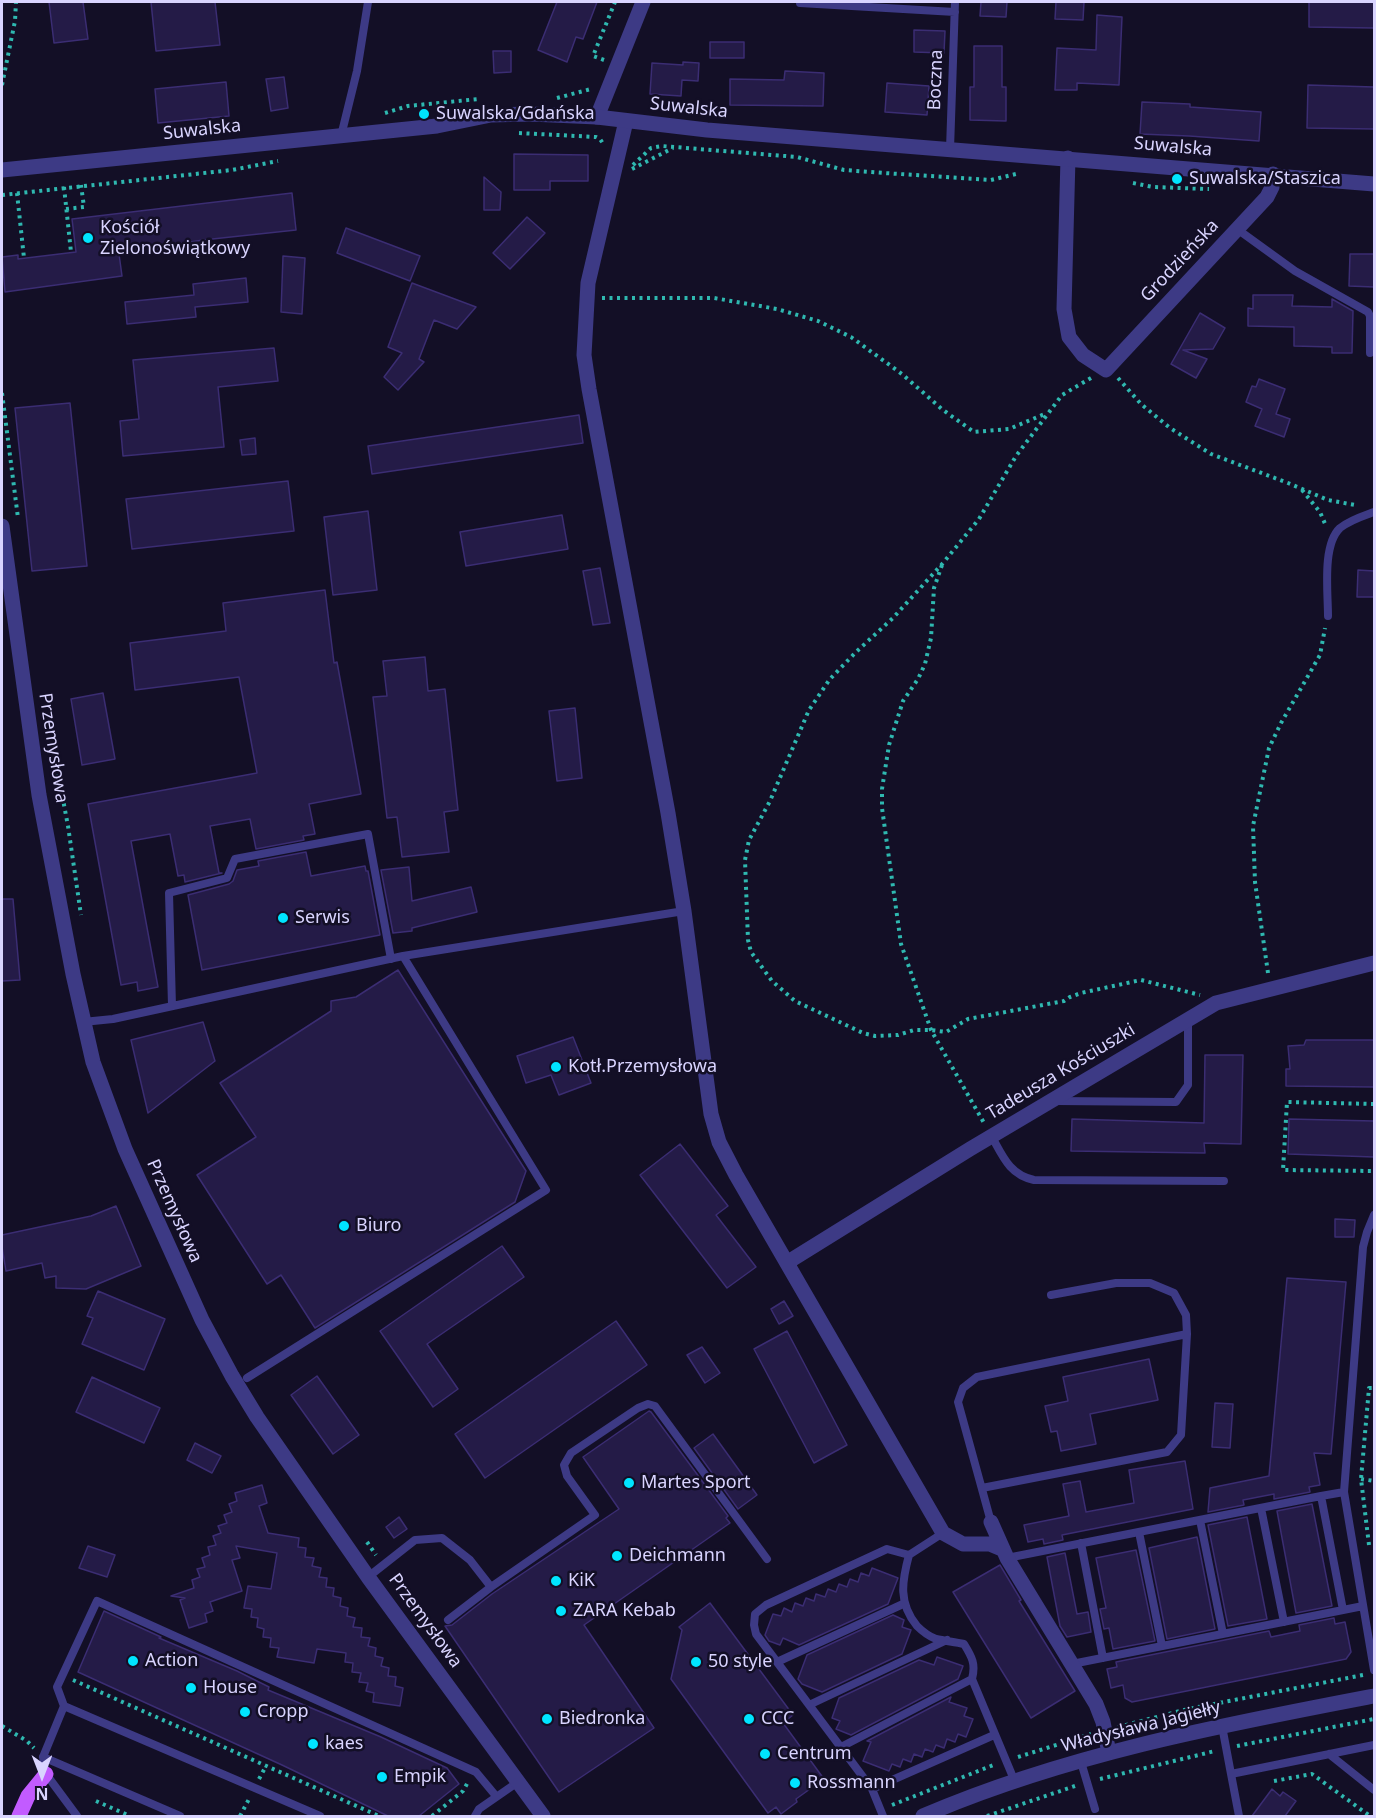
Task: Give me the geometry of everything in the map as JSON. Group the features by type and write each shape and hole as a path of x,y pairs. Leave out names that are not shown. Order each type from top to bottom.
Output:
{"main road":[{"path":"19,1816 28,1797 46,1774"}],"street":[{"path":"597,117 643,2"},
{"name":"Suwalska","path":"2,170 437,126 491,115 530,114 597,117 707,130 1273,174 1374,184"},
{"path":"626,121 588,283 584,355 661,772 684,911 711,1114 719,1142 736,1175 943,1533 963,1544 990,1544 1004,1554"},
{"path":"1068,158 1065,309 1069,337 1083,355 1106,370"},
{"name":"Grodzieńska","path":"1106,370 1267,197 1272,187 1273,174"},
{"name":"Przemysłowa","path":"2,526 39,795 83,1022 93,1062 125,1149 202,1320 257,1417 368,1576 543,1816"},
{"name":"Tadeusza Kościuszki","path":"788,1262 1216,1003 1374,963"},
{"path":"991,1522 1004,1554 1096,1704 1103,1722 1109,1754"},
{"name":"Władysława Jagiełły","path":"923,1816 1015,1782 1109,1754 1222,1726 1374,1696"}],"lane":[{"path":"341,136 357,71 368,2"},
{"name":"Boczna","path":"950,149 955,2"},
{"path":"800,3 955,12"},
{"path":"1237,229 1294,271 1368,312 1370,316 1370,353"},
{"path":"1328,616 1328,550 1339,530 1351,521 1374,512"},
{"path":"172,1006 169,893 227,878 235,859 368,834 391,959"},
{"path":"83,1022 172,1006 403,956 684,911"},
{"path":"247,1378 546,1190 403,956"},
{"path":"1052,1101 1176,1102 1188,1085 1188,1019"},
{"path":"992,1137 1007,1164 1024,1178 1035,1180 1224,1180"},
{"path":"1374,1215 1364,1247 1344,1492 1374,1670"},
{"path":"982,1488 1167,1452 1180,1435 1186,1315 1174,1293 1150,1283 1116,1283 1050,1295"},
{"path":"991,1522 958,1402 963,1388 978,1377 1186,1334"},
{"path":"448,1620 491,1587 595,1515 567,1476 564,1465 571,1453 638,1408 648,1404 655,1406 767,1559"},
{"path":"1004,1554 1082,1543 1344,1492"},
{"path":"1321,1496 1343,1610"},
{"path":"1261,1508 1284,1622"},
{"path":"1200,1520 1223,1634"},
{"path":"1139,1532 1162,1646"},
{"path":"943,1533 909,1555 903,1578 903,1604 910,1618 922,1632 936,1639 964,1644 973,1658 972,1679 1015,1782"},
{"path":"368,1576 415,1540 442,1538 470,1560 491,1587"},
{"path":"1082,1543 1103,1658"},
{"path":"883,1816 872,1789 756,1634 755,1614 766,1605 887,1549 909,1555"},
{"path":"77,1816 46,1774 43,1757 64,1706 57,1687 97,1600 476,1772 496,1797"},
{"path":"777,1662 903,1604"},
{"path":"1072,1664 1363,1606"},
{"path":"809,1705 948,1640"},
{"path":"841,1748 972,1679"},
{"path":"64,1706 320,1816"},
{"path":"1222,1726 1239,1816"},
{"path":"872,1789 994,1735"},
{"path":"1231,1774 1374,1745"},
{"path":"1329,1754 1374,1790"},
{"path":"43,1757 180,1816"},
{"path":"1081,1762 1095,1809"},
{"path":"475,1816 479,1809 518,1782"}],"path":[{"path":"2,84 15,21 16,2"},
{"path":"604,67 604,60 593,56 615,2"},
{"path":"514,133 597,137 605,148"},
{"path":"674,148 630,170 651,148 662,146 797,157 844,170 991,180 1022,172 1029,173"},
{"path":"2,185 2,195 232,170 283,160"},
{"path":"1124,181 1153,187 1212,189"},
{"path":"66,209 84,207 81,185"},
{"path":"64,187 70,224 71,252"},
{"path":"17,193 24,258"},
{"path":"587,298 714,298 777,309 818,321 851,337 902,374 943,410 974,432 1009,429 1048,413"},
{"path":"1202,995 1141,980 1070,997 1064,1001 968,1019 946,1032 914,1030 898,1035 875,1036 862,1033 795,1001 772,981 751,952 748,940 745,860 749,840 770,801 809,710 830,679 893,618 979,519 1016,456 1062,395 1106,370 1123,381 1141,404 1170,428 1212,454 1328,500 1363,507"},
{"path":"2,393 18,519"},
{"path":"1301,488 1320,512 1327,530 1328,550"},
{"path":"943,563 933,588 931,638 925,664 903,701 889,745 882,789 882,808 902,944 931,1030 992,1137"},
{"path":"1271,989 1255,882 1253,826 1269,748 1320,656 1328,616"},
{"path":"46,710 68,826 81,916"},
{"path":"1374,1104 1287,1102 1283,1170 1374,1171"},
{"path":"1370,1556 1361,1479 1369,1388 1374,1388"},
{"path":"1361,1479 1374,1481"},
{"path":"363,1537 383,1565"},
{"path":"63,1675 379,1816"},
{"path":"987,1816 1087,1783 1226,1748 1374,1719"},
{"path":"2,1726 27,1741 43,1757"},
{"path":"1274,1781 1312,1774 1370,1816"},
{"path":"96,1801 130,1816"}],"building":[{"path":"49,2 83,2 88,39 54,43"},
{"path":"151,2 215,2 220,45 156,51"},
{"path":"557,2 597,2 583,39 576,37 567,62 538,50"},
{"path":"981,2 1007,2 1006,17 980,16"},
{"path":"1056,2 1084,2 1083,20 1055,19"},
{"path":"1309,2 1374,2 1374,28 1309,27"},
{"path":"1097,15 1122,17 1119,85 1077,83 1077,90 1055,90 1057,48 1096,50"},
{"path":"914,30 945,31 944,53 914,52"},
{"path":"710,42 744,42 744,58 710,58"},
{"path":"974,46 1002,46 1002,87 1006,87 1006,121 970,120 970,87 974,87"},
{"path":"493,51 511,51 511,72 494,73"},
{"path":"683,62 699,63 698,81 682,80 681,96 650,94 652,63 683,65"},
{"path":"785,71 824,73 823,106 730,105 730,79 784,80"},
{"path":"284,77 288,108 271,111 266,79"},
{"path":"226,82 229,116 158,123 155,89"},
{"path":"887,83 929,86 927,115 885,112"},
{"path":"1308,85 1374,87 1374,129 1307,128"},
{"path":"1142,102 1190,104 1190,107 1261,112 1259,141 1140,134"},
{"path":"514,154 588,155 588,181 550,181 550,190 514,190"},
{"path":"484,177 501,192 500,210 484,210"},
{"path":"292,193 296,230 203,240 177,244 177,247 119,254 122,276 5,292 2,257 18,255 18,259 76,252 72,219"},
{"path":"527,217 545,233 510,269 493,253"},
{"path":"346,228 420,256 410,281 337,253"},
{"path":"1350,254 1374,254 1374,287 1349,286"},
{"path":"283,256 305,258 302,314 281,312"},
{"path":"246,278 248,302 195,307 196,317 127,324 125,302 194,295 193,284"},
{"path":"412,283 476,307 457,329 434,320 419,359 424,362 398,390 384,377 402,353 388,347"},
{"path":"1253,295 1293,295 1292,306 1332,307 1332,299 1353,311 1352,353 1332,353 1332,347 1294,346 1294,327 1248,326 1248,308 1253,309"},
{"path":"1200,313 1225,328 1213,349 1183,350 1207,359 1196,378 1171,364"},
{"path":"274,348 278,381 218,387 224,447 123,456 120,421 139,419 133,360"},
{"path":"1259,379 1285,389 1276,414 1290,419 1284,437 1255,426 1262,409 1246,402 1252,386 1256,387"},
{"path":"70,403 87,566 32,571 15,408"},
{"path":"579,415 583,443 372,474 368,446"},
{"path":"255,438 256,454 242,455 240,440"},
{"path":"288,481 294,531 132,549 126,499"},
{"path":"368,511 377,590 333,595 324,517"},
{"path":"562,515 568,549 466,566 460,532"},
{"path":"600,568 610,623 593,625 583,571"},
{"path":"1358,570 1374,571 1374,597 1357,597"},
{"path":"325,590 334,663 337,662 361,794 309,804 315,834 303,836 304,840 256,849 250,819 210,826 219,873 222,873 185,882 184,875 178,876 170,834 131,841 158,987 138,991 137,982 121,985 88,804 257,773 239,677 135,690 130,643 226,631 223,603"},
{"path":"425,657 428,691 445,689 458,810 444,812 449,852 402,857 397,817 387,818 373,697 387,696 383,661"},
{"path":"103,693 115,759 82,765 71,699"},
{"path":"575,708 582,778 557,781 549,711"},
{"name":"Serwis","path":"306,852 311,876 365,866 368,871 380,935 202,970 188,895 229,884 233,881 237,870 259,866 258,861"},
{"path":"409,867 412,901 471,887 477,912 412,928 412,931 393,933 381,870"},
{"path":"2,899 13,899 20,980 2,981"},
{"path":"398,970 526,1171 515,1202 315,1328 281,1275 267,1284 197,1175 256,1137 220,1083 331,1011 331,1001 356,997"},
{"path":"203,1022 215,1061 148,1113 131,1040"},
{"path":"573,1037 591,1083 559,1095 551,1075 526,1083 517,1056"},
{"path":"1306,1040 1374,1040 1374,1087 1286,1086 1286,1069 1290,1069 1288,1046 1304,1045"},
{"path":"1205,1055 1243,1055 1241,1144 1204,1143 1205,1153 1071,1151 1072,1119 1204,1123"},
{"path":"1289,1119 1374,1121 1374,1157 1288,1154"},
{"path":"680,1144 728,1206 716,1215 756,1267 727,1288 640,1175"},
{"path":"116,1206 141,1266 86,1289 56,1288 56,1276 45,1278 42,1263 6,1271 2,1235 91,1216"},
{"path":"1335,1219 1355,1220 1354,1237 1335,1237"},
{"path":"502,1246 524,1277 427,1344 458,1389 433,1407 380,1331"},
{"path":"1287,1278 1346,1282 1331,1454 1314,1453 1320,1485 1309,1487 1310,1492 1274,1499 1274,1494 1243,1500 1244,1505 1208,1512 1210,1488 1269,1476"},
{"path":"98,1291 165,1319 144,1370 82,1344 93,1318 87,1316"},
{"path":"784,1301 793,1316 779,1324 771,1309"},
{"path":"616,1321 647,1365 485,1478 455,1434"},
{"path":"787,1331 847,1445 814,1463 754,1349"},
{"path":"702,1347 720,1373 705,1383 687,1355"},
{"path":"1149,1359 1158,1400 1090,1414 1096,1444 1061,1451 1057,1431 1051,1432 1045,1406 1068,1401 1063,1377"},
{"path":"317,1376 359,1435 333,1454 291,1395"},
{"path":"92,1377 160,1408 144,1443 76,1412"},
{"path":"1215,1403 1233,1404 1230,1448 1212,1447"},
{"path":"649,1411 728,1516 726,1518 730,1523 584,1625 654,1728 559,1792 445,1626 452,1625 492,1594 619,1509 583,1457"},
{"path":"713,1434 757,1495 738,1509 694,1448"},
{"path":"195,1443 221,1456 212,1473 187,1460"},
{"path":"1185,1461 1193,1509 1062,1535 1063,1540 1044,1544 1043,1539 1028,1542 1024,1525 1069,1516 1063,1484 1080,1481 1086,1512 1134,1503 1129,1470"},
{"path":"262,1485 267,1503 259,1506 268,1533 299,1538 298,1547 306,1548 305,1557 314,1558 312,1566 321,1568 319,1577 327,1578 326,1587 334,1588 333,1596 341,1598 340,1606 348,1608 347,1616 355,1618 353,1627 362,1628 361,1637 370,1638 368,1646 376,1648 375,1656 383,1658 381,1666 389,1668 388,1676 396,1677 395,1686 403,1688 400,1706 373,1702 374,1693 366,1691 368,1683 359,1682 361,1673 352,1672 353,1663 345,1662 346,1653 317,1649 314,1663 277,1657 279,1648 270,1647 271,1638 263,1637 264,1629 257,1627 258,1618 251,1617 252,1609 244,1608 248,1586 271,1589 277,1553 236,1546 240,1558 232,1560 242,1591 210,1602 213,1611 205,1614 207,1622 189,1628 180,1600 185,1598 171,1596 194,1588 192,1580 200,1577 197,1569 205,1567 202,1558 210,1555 208,1547 216,1545 213,1536 221,1533 218,1526 227,1523 224,1515 232,1512 229,1504 237,1501 235,1493"},
{"path":"1312,1504 1332,1606 1296,1613 1277,1511"},
{"path":"399,1517 407,1529 394,1538 386,1527"},
{"path":"1247,1517 1267,1619 1228,1626 1208,1525"},
{"path":"1197,1537 1215,1629 1167,1639 1149,1548"},
{"path":"88,1546 115,1555 107,1577 79,1568"},
{"path":"1136,1550 1155,1641 1113,1649 1109,1628 1104,1629 1100,1609 1106,1608 1096,1558"},
{"path":"1065,1553 1077,1614 1088,1612 1091,1632 1067,1637 1060,1626 1047,1557"},
{"path":"1000,1565 1021,1600 1019,1601 1075,1691 1031,1718 953,1592"},
{"path":"872,1568 898,1578 888,1604 799,1645 783,1638 780,1645 769,1641 765,1635 773,1614 781,1616 784,1608 792,1612 795,1603 803,1606 806,1598 814,1601 816,1594 825,1597 828,1589 836,1592 839,1584 847,1587 850,1579 858,1582 861,1573 869,1576"},
{"path":"710,1603 793,1715 783,1723 824,1779 796,1799 797,1802 781,1814 776,1807 768,1813 671,1679 682,1630 679,1627"},
{"path":"104,1611 161,1637 159,1638 237,1671 269,1687 268,1690 381,1737 447,1768 459,1784 419,1816 388,1816 78,1672"},
{"path":"893,1615 904,1620 902,1627 911,1630 902,1654 822,1692 802,1684 798,1679 807,1655"},
{"path":"1334,1618 1335,1624 1345,1622 1351,1652 1346,1659 1132,1702 1125,1698 1123,1685 1111,1688 1107,1669 1117,1667 1116,1662 1269,1631 1271,1637 1300,1631 1299,1625"},
{"path":"937,1657 963,1666 958,1679 851,1735 836,1729 840,1721 832,1718 839,1698 919,1660 934,1665"},
{"path":"951,1697 949,1702 967,1708 964,1716 973,1719 966,1737 958,1734 955,1742 947,1739 944,1748 936,1745 933,1752 925,1749 922,1757 914,1754 911,1762 903,1759 900,1767 892,1764 889,1771 863,1761 871,1742 867,1741"},
{"path":"1272,1789 1280,1796 1283,1792 1296,1801 1285,1816 1252,1816"}],"place":[{"name":"Suwalska/Gdańska","path":"424,114"},
{"name":"Suwalska/Staszica","path":"1177,179"},
{"name":"Kościół Zielonoświątkowy","path":"88,238"},
{"name":"Serwis","path":"283,918"},
{"name":"Kotł.Przemysłowa","path":"556,1067"},
{"name":"Biuro","path":"344,1226"},
{"name":"Martes Sport","path":"629,1483"},
{"name":"Deichmann","path":"617,1556"},
{"name":"KiK","path":"556,1581"},
{"name":"ZARA Kebab","path":"561,1611"},
{"name":"Action","path":"133,1661"},
{"name":"50 style","path":"696,1662"},
{"name":"House","path":"191,1688"},
{"name":"Cropp","path":"245,1712"},
{"name":"Biedronka","path":"547,1719"},
{"name":"CCC","path":"749,1719"},
{"name":"kaes","path":"313,1744"},
{"name":"Centrum","path":"765,1754"},
{"name":"Empik","path":"382,1777"},
{"name":"Rossmann","path":"795,1783"}]}
